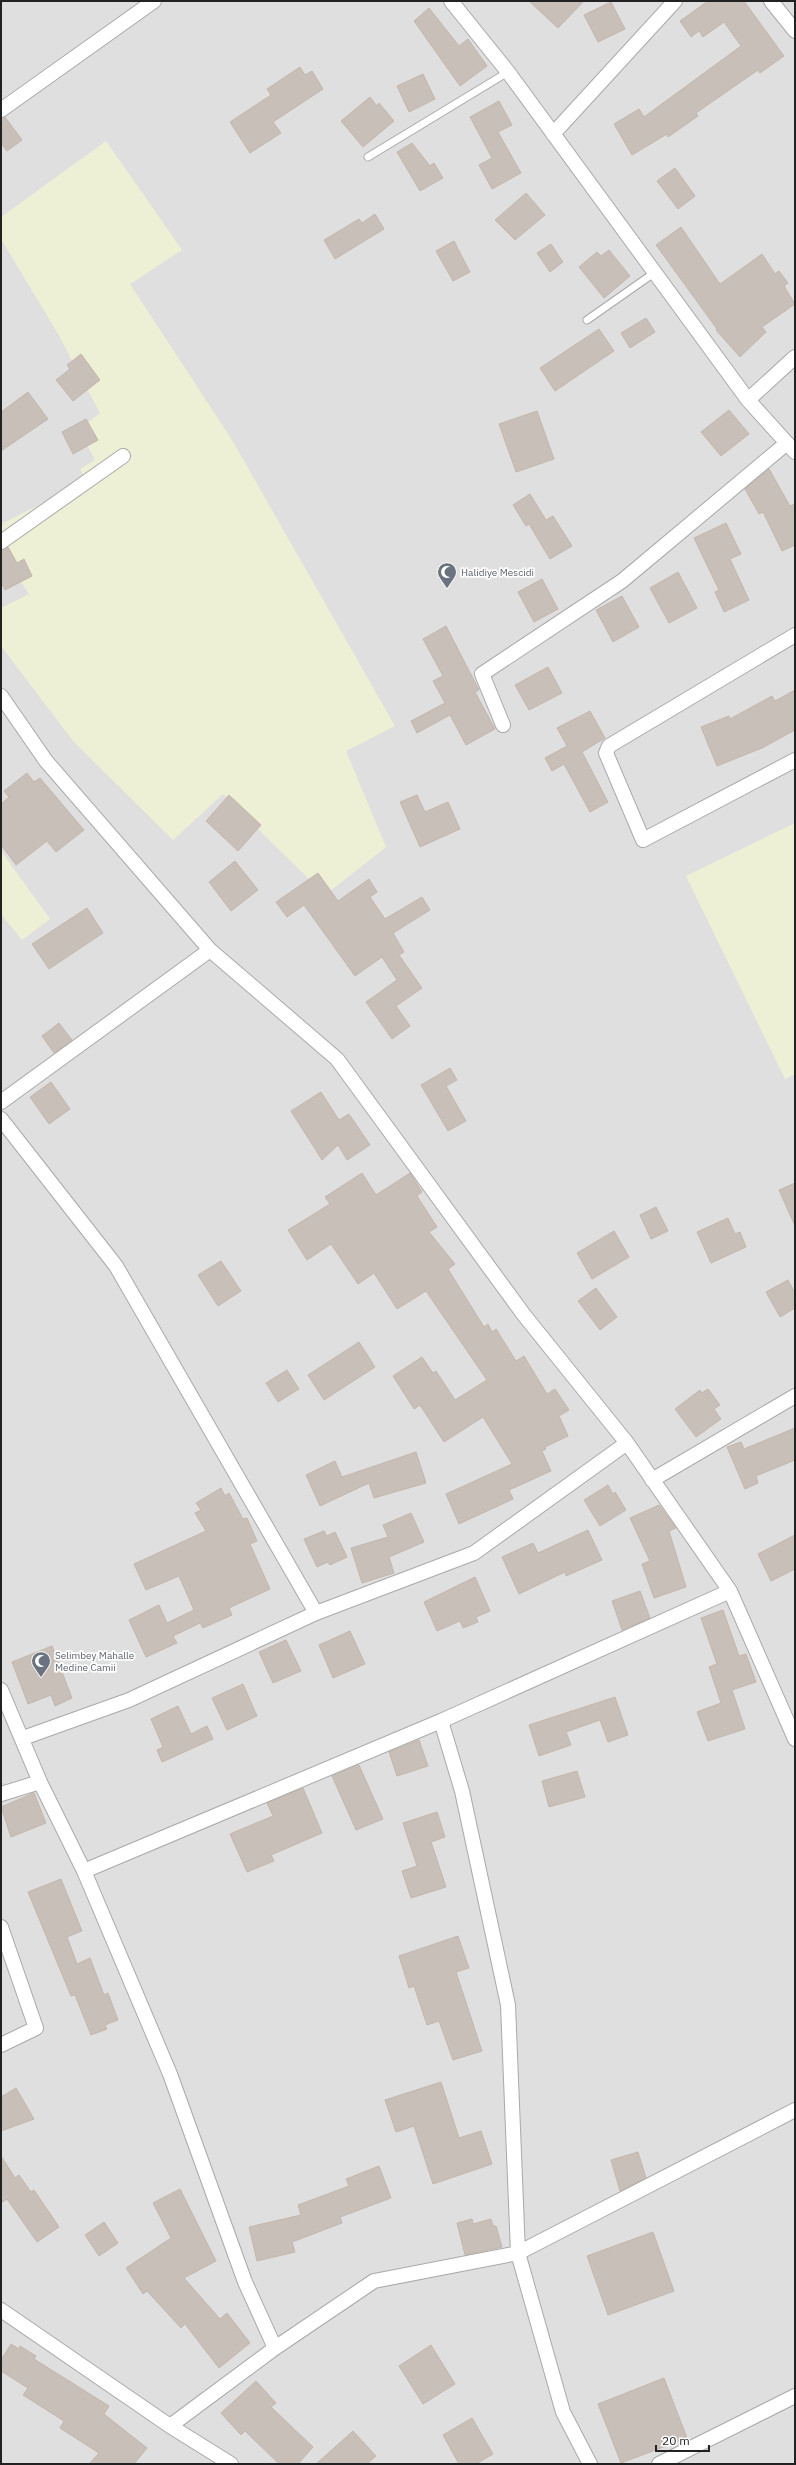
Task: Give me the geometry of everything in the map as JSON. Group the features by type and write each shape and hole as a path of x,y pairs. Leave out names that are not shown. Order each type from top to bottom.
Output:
{"street":[{"path":"1,110 154,1"},
{"path":"451,1 508,72 748,400 791,448 622,582 482,674 504,725"},
{"path":"553,134 676,1"},
{"path":"771,1 795,30"},
{"path":"748,400 795,357"},
{"path":"1,542 123,456"},
{"path":"795,635 609,746 606,753 643,840 795,760"},
{"path":"1,696 46,761 210,950 337,1059 524,1316 627,1443 730,1591 795,1739"},
{"path":"1,1102 210,950"},
{"path":"1,1119 116,1266 316,1613"},
{"path":"652,1480 795,1396"},
{"path":"23,1738 129,1700 316,1613 474,1553 627,1443"},
{"path":"84,1871 441,1721 730,1591"},
{"path":"1,1690 23,1738 40,1782 84,1871 170,2074 245,2282 276,2348"},
{"path":"441,1721 462,1791 508,2005 518,2253 564,2412 590,2464"},
{"path":"1,1794 40,1782"},
{"path":"1,1927 36,2028 1,2045"},
{"path":"170,2426 276,2348 374,2281 518,2253 795,2110"},
{"path":"1,2310 170,2426 231,2464"},
{"path":"659,2464 795,2396"}],"lane":[{"path":"368,158 508,72"},
{"path":"587,320 654,273"}],"shaded area":[{"path":"1,1 795,1 795,2464 1,2464"}],"green space":[{"path":"106,141 182,250 130,284 232,440 395,726 346,751 386,847 325,895 223,794 173,840 74,742 1,646 1,608 29,594 1,551 1,524 87,481 80,469 95,460 79,430 100,413 57,332 1,239 1,217"},
{"path":"795,823 795,1074 785,1079 686,876"},
{"path":"1,851 50,919 22,940 1,914"}],"building":[{"path":"529,1 584,1 558,28"},
{"path":"708,1 744,1 784,56 760,73 758,70 696,113 698,116 668,137 667,134 632,155 614,124 639,109 644,117 741,46 724,22 703,37 699,31 691,37 680,21"},
{"path":"611,2 625,29 598,42 584,15"},
{"path":"429,8 459,46 468,39 487,66 460,86 414,21"},
{"path":"300,67 305,75 312,71 323,89 273,122 281,133 250,153 230,122 271,95 267,89"},
{"path":"423,74 435,99 409,112 397,86"},
{"path":"370,97 377,106 379,103 394,121 363,147 341,121"},
{"path":"499,101 512,125 498,132 521,173 492,189 479,165 492,158 470,117"},
{"path":"5,117 22,140 7,151 1,143 1,118"},
{"path":"412,143 430,166 434,163 443,178 420,191 397,152"},
{"path":"675,168 695,196 678,209 657,181"},
{"path":"526,193 545,215 515,240 495,220"},
{"path":"375,214 384,229 335,259 324,240 359,219 362,223"},
{"path":"681,227 720,284 762,254 775,274 779,271 788,283 784,286 795,304 762,327 766,332 740,357 716,330 717,329 656,245"},
{"path":"454,241 470,272 453,281 436,251"},
{"path":"551,244 563,262 550,272 537,253"},
{"path":"609,250 630,276 604,298 579,267 597,252 601,256"},
{"path":"646,318 655,332 630,348 621,333"},
{"path":"599,329 614,351 555,391 540,368"},
{"path":"81,354 100,380 73,401 56,380 70,369 67,365"},
{"path":"28,392 48,419 1,451 1,412"},
{"path":"729,410 749,434 721,456 701,432"},
{"path":"537,411 554,459 516,472 499,424"},
{"path":"86,419 98,440 73,454 62,432"},
{"path":"769,469 790,506 795,504 795,545 782,551 763,512 759,514 745,489"},
{"path":"530,494 546,520 553,516 572,546 550,559 529,524 526,526 513,505"},
{"path":"726,523 741,554 730,559 749,600 724,612 715,592 719,590 694,538"},
{"path":"8,547 17,563 24,559 32,576 5,590 1,582 1,550"},
{"path":"678,572 697,608 669,623 650,588"},
{"path":"542,579 558,609 534,622 518,592"},
{"path":"622,596 639,627 613,642 596,610"},
{"path":"446,626 479,690 475,692 495,729 466,745 450,715 417,733 411,721 445,703 433,681 443,676 423,639"},
{"path":"548,667 562,693 529,710 515,685"},
{"path":"795,690 795,730 762,748 717,766 701,727 729,716 730,719 772,696 775,701"},
{"path":"590,711 605,738 582,752 608,802 590,812 564,764 552,771 545,758 567,746 557,728"},
{"path":"27,773 34,782 40,778 84,830 56,852 47,841 16,865 1,845 1,804 9,797 4,791"},
{"path":"229,795 261,825 238,851 206,821"},
{"path":"417,795 425,812 448,802 460,829 420,847 400,802"},
{"path":"235,861 258,890 231,911 209,882"},
{"path":"318,873 338,901 369,879 377,892 370,897 385,919 422,897 430,910 393,933 404,952 399,955 422,988 396,1006 410,1026 392,1039 366,1002 397,980 382,957 355,976 304,905 287,917 276,902"},
{"path":"87,908 103,933 49,969 32,944"},
{"path":"59,1023 72,1040 54,1053 42,1036"},
{"path":"450,1068 457,1080 446,1086 466,1121 448,1131 421,1085"},
{"path":"51,1082 70,1109 49,1124 30,1097"},
{"path":"321,1092 339,1120 349,1114 370,1145 347,1160 338,1145 322,1160 291,1111"},
{"path":"362,1173 376,1195 410,1173 422,1192 417,1196 437,1227 429,1232 455,1264 448,1269 484,1327 488,1324 492,1332 496,1329 516,1361 524,1356 547,1394 555,1389 569,1410 559,1416 568,1436 545,1447 546,1449 542,1451 551,1471 509,1490 513,1499 459,1524 446,1494 512,1464 483,1417 444,1442 420,1405 414,1409 393,1376 422,1357 433,1373 436,1371 455,1400 487,1380 426,1291 397,1309 374,1273 358,1284 331,1244 307,1260 288,1230 330,1204 325,1197"},
{"path":"795,1183 795,1226 779,1190"},
{"path":"656,1207 668,1231 651,1239 640,1215"},
{"path":"728,1218 735,1234 740,1232 746,1247 711,1263 697,1232"},
{"path":"614,1231 629,1257 592,1279 577,1253"},
{"path":"221,1261 241,1291 218,1306 198,1275"},
{"path":"788,1280 795,1293 795,1308 780,1317 766,1292"},
{"path":"596,1288 617,1317 600,1330 578,1301"},
{"path":"359,1342 375,1367 324,1400 308,1375"},
{"path":"287,1370 299,1389 278,1402 266,1383"},
{"path":"708,1389 720,1405 714,1409 721,1419 696,1437 675,1409 700,1390 702,1393"},
{"path":"795,1428 795,1460 756,1476 758,1483 745,1489 727,1447 741,1442 744,1449"},
{"path":"416,1452 426,1483 374,1498 369,1483 320,1506 306,1475 335,1461 342,1477"},
{"path":"608,1485 613,1494 615,1492 626,1510 600,1526 584,1500"},
{"path":"221,1488 225,1496 229,1493 243,1519 247,1518 257,1541 250,1544 270,1589 229,1608 232,1615 203,1628 200,1623 173,1636 177,1643 146,1657 129,1620 159,1605 167,1623 194,1610 179,1576 146,1590 134,1564 206,1531 195,1513 201,1510 196,1503"},
{"path":"659,1505 676,1528 669,1531 686,1587 654,1598 642,1564 650,1561 630,1518"},
{"path":"411,1513 424,1542 389,1557 394,1573 362,1583 351,1548 388,1537 383,1525"},
{"path":"588,1530 602,1560 566,1576 565,1572 519,1594 502,1557 533,1543 538,1553"},
{"path":"324,1531 327,1536 335,1532 347,1557 330,1565 328,1562 317,1567 304,1539"},
{"path":"795,1535 795,1569 771,1581 758,1554"},
{"path":"475,1577 490,1611 476,1617 478,1622 463,1628 460,1621 437,1631 424,1602"},
{"path":"640,1591 650,1618 622,1630 612,1601"},
{"path":"723,1610 739,1656 746,1654 756,1682 732,1690 745,1729 708,1741 697,1712 721,1703 709,1667 717,1664 701,1618"},
{"path":"350,1631 365,1664 333,1678 319,1645"},
{"path":"286,1640 301,1671 273,1683 259,1652"},
{"name":"Selimbey Mahalle Medine Camii","path":"52,1646 72,1698 55,1706 51,1695 28,1704 12,1662"},
{"path":"243,1684 257,1716 227,1730 212,1698"},
{"path":"615,1697 628,1735 608,1742 600,1720 566,1732 571,1745 539,1756 529,1725"},
{"path":"178,1706 191,1734 207,1726 213,1739 162,1762 157,1750 163,1747 151,1719"},
{"path":"419,1740 428,1766 397,1776 389,1752"},
{"path":"359,1765 383,1819 356,1830 332,1776"},
{"path":"577,1771 585,1797 549,1807 542,1781"},
{"path":"303,1788 322,1833 271,1855 274,1861 247,1872 230,1834 273,1816 267,1803"},
{"path":"34,1793 46,1823 11,1837 1,1807"},
{"path":"437,1812 445,1837 431,1842 446,1887 411,1898 402,1871 417,1866 403,1823"},
{"path":"61,1879 82,1931 67,1937 77,1964 90,1958 104,1995 108,1993 118,2020 105,2025 107,2029 91,2035 75,1995 71,1996 28,1892"},
{"path":"458,1936 469,1968 456,1972 482,2051 453,2060 439,2021 427,2025 414,1986 409,1988 399,1956"},
{"path":"441,2082 459,2138 481,2131 492,2164 433,2184 414,2126 396,2132 385,2100"},
{"path":"16,2088 34,2119 1,2131 1,2097"},
{"path":"638,2152 646,2178 620,2191 611,2160"},
{"path":"1,2156 15,2178 19,2175 31,2192 34,2190 59,2227 37,2242 7,2199 1,2203"},
{"path":"379,2166 391,2198 340,2217 342,2223 292,2242 295,2252 257,2261 249,2227 301,2215 298,2205 349,2186 346,2179"},
{"path":"180,2189 216,2261 184,2278 220,2319 227,2313 250,2343 219,2368 185,2324 181,2328 147,2291 143,2294 126,2268 171,2238 153,2203"},
{"path":"472,2219 473,2224 491,2219 493,2226 496,2226 502,2247 465,2255 457,2223"},
{"path":"104,2222 118,2243 99,2256 85,2235"},
{"path":"653,2232 674,2291 608,2315 587,2256"},
{"path":"11,2344 19,2349 20,2346 36,2356 34,2359 109,2406 104,2414 147,2448 134,2464 89,2464 99,2453 60,2428 64,2421 23,2395 28,2388 1,2371 1,2360"},
{"path":"431,2345 455,2384 423,2404 399,2366"},
{"path":"664,2378 687,2438 621,2463 598,2404"},
{"path":"256,2381 276,2403 271,2407 313,2447 298,2464 279,2464 245,2431 241,2435 221,2413"},
{"path":"472,2418 493,2454 476,2464 459,2464 443,2435"},
{"path":"353,2431 376,2456 367,2464 316,2464"}],"place":[{"name":"Halidiye Mescidi","path":"447,589"},
{"name":"Selimbey Mahalle Medine Camii","path":"41,1678"}]}
